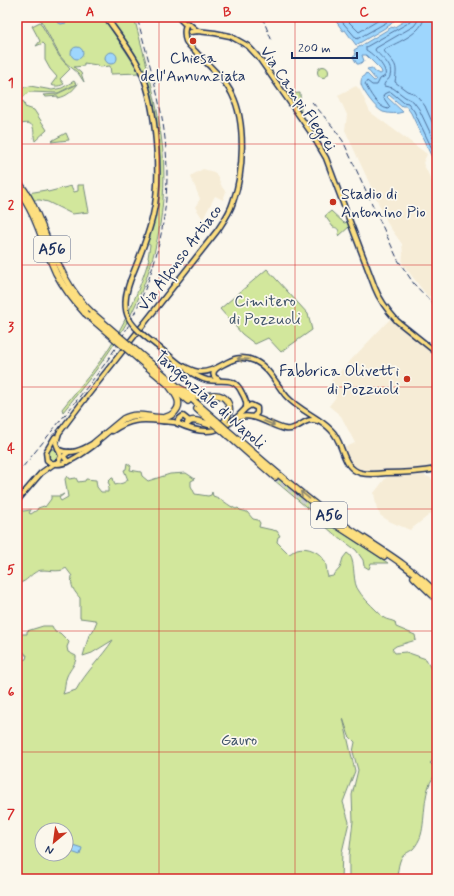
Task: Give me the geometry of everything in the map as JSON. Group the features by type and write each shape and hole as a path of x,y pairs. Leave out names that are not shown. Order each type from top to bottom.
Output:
{"highway":[{"name":"Tangenziale di Napoli","path":"17,181 29,197 69,287 92,313 168,384 330,515 400,562 426,582 437,594"},
{"name":"Tangenziale di Napoli","path":"17,189 31,211 62,284 77,304 85,313 179,388 215,422"},
{"path":"94,443 124,419 129,417 141,415 163,418 174,414 178,407 178,400 168,384"},
{"path":"179,388 195,396 220,396 226,401 230,411 227,418 220,424 211,425 190,420 186,424"},
{"name":"Tangenziale di Napoli","path":"225,430 275,477"},
{"name":"A56","path":"327,519 398,565 421,583 437,599"}],"main road":[{"path":"106,17 142,71 148,88 156,142 157,171 155,204 149,228 125,297 125,307 128,317 136,329 188,371 201,378 236,383 246,402 246,415 286,430 292,429 308,420 314,419 321,422"},
{"path":"179,18 197,31"},
{"path":"179,18 185,29 186,40"},
{"path":"185,29 187,23"},
{"path":"186,40 192,30 192,26"},
{"path":"185,29 190,32"},
{"name":"Via Campi Flegrei","path":"190,32 197,31 219,33 234,38 248,46 259,58 310,131 326,158 375,288 381,300 401,324 437,353"},
{"name":"Via Alfonso Artiaco","path":"46,449 224,222 233,202 240,170 241,147 240,120 237,108 228,88 186,40"},
{"path":"181,365 201,372 208,371 229,360 237,358 255,361 265,369 282,392 294,404 321,422 335,434 349,465 355,470 360,472 404,473 437,469"},
{"path":"218,366 213,375 222,380"},
{"path":"234,420 244,405 244,396"},
{"path":"47,460 52,463 56,463 68,462 77,458 121,425 133,420 144,419 186,424 193,430 206,431 225,427 241,416 251,417 257,413 257,408 251,405 237,416"},
{"path":"308,420 309,414"},
{"path":"170,422 184,417 188,420 186,424"},
{"path":"178,424 179,418"},
{"path":"45,470 56,463 61,457 56,441 61,431"},
{"path":"17,501 48,465 46,449 53,448 74,452 84,449 103,438"},
{"path":"68,462 64,459 64,456 69,452"},
{"path":"74,452 77,454 77,458"}],"shaded area":[{"path":"356,86 360,90 370,112 427,154 423,163 437,192 437,293 428,297 402,263 402,244 389,226 345,130 347,115 338,95"},
{"path":"203,169 214,172 219,178 222,187 226,192 223,200 215,196 203,219 195,207 200,199 191,177"},
{"path":"391,318 437,356 437,467 403,471 369,472 359,470 349,461 344,448 355,443 341,416 329,406 336,397 326,390 332,380"},
{"path":"421,474 431,478 437,483 437,509 410,530 381,516 377,510 374,493 388,475"}],"green space":[{"path":"39,17 103,17 140,73 111,74 110,66 100,67 97,65 84,63 84,66 74,67 81,73 84,82 78,73 60,56"},
{"path":"109,17 134,17 153,90 159,120 164,161 162,213 151,265 132,313 106,356 63,412 62,409 107,352 133,302 149,259 150,245 146,243 153,224 157,198 157,140 152,96 142,66"},
{"path":"40,22 59,56 70,69 60,79 64,84 56,86 51,85 57,77 45,60 45,45 43,43 36,46 40,41 32,26"},
{"path":"323,66 327,68 329,72 327,76 323,78 319,76 317,72 319,68"},
{"path":"74,81 76,84 58,93 29,92 17,103 17,88 30,86 52,90 62,88"},
{"path":"78,84 70,93 58,98 58,96 46,97 43,95 57,94"},
{"path":"300,93 301,112 288,94"},
{"path":"22,101 24,102 25,107 34,110 47,130 35,141 33,128 30,124 21,124 20,121 17,125 17,106"},
{"path":"66,133 69,140 51,142 53,140"},
{"path":"78,185 84,185 89,212 72,214 48,202 33,200 28,193 46,190 48,192 71,186 74,192 78,191"},
{"path":"331,211 344,223 348,222 350,226 339,236 338,229 333,227 325,216"},
{"name":"Cimitero di Pozzuoli","path":"267,269 308,314 312,330 281,352 268,338 255,344 242,334 220,309"},
{"path":"51,449 55,449 59,455 55,461 51,461 47,457 47,453"},
{"name":"Gauro","path":"127,463 131,466 130,470 141,472 142,476 148,481 170,474 186,473 195,479 191,481 191,486 195,494 208,496 211,495 212,492 213,496 236,509 238,508 247,512 253,519 258,520 260,523 259,527 277,531 280,536 278,537 277,542 289,554 296,549 305,548 320,555 325,562 328,577 333,576 340,568 343,558 347,553 352,559 357,588 364,597 383,617 395,622 396,627 415,635 416,640 396,646 392,649 395,653 406,652 426,659 431,669 437,670 437,757 430,763 432,765 437,764 437,774 432,779 429,786 425,803 423,828 420,837 414,848 401,859 396,879 349,879 349,856 353,821 352,795 358,770 353,752 355,742 349,736 343,718 355,771 343,802 349,822 342,852 341,879 17,879 17,696 22,693 22,685 17,683 17,664 18,661 26,659 27,655 25,655 23,651 20,652 21,654 17,653 17,648 21,646 21,634 27,634 27,631 43,626 52,626 55,632 60,633 69,642 67,647 68,652 76,656 76,659 66,678 63,694 76,690 84,677 113,640 92,653 83,656 89,635 92,633 97,621 80,618 80,598 73,588 72,576 66,568 60,571 41,570 19,583 17,577 17,508 23,511 31,510 29,513 31,514 38,508 45,507 51,499 51,496 60,496 64,494 59,498 61,501 68,497 65,479 67,476 69,479 76,478 78,482 85,481 86,479 96,480 97,487 101,492 108,492 108,487 110,486 108,482 112,478 115,485 128,480 124,470 126,469"},
{"path":"277,476 327,517 325,521 388,563 371,563 369,569 364,566 363,560 356,550 334,534 318,517 274,480"}],"water":[{"path":"56,17 68,17 66,23 61,24 57,22"},
{"path":"333,17 397,17 390,25 356,45"},
{"path":"411,17 437,17 437,168 411,113 406,106 402,106 389,95 387,97 403,112 393,114 383,112 373,104 364,91 361,82 366,73 374,81 376,80 367,69 372,68 375,72 380,74 382,73 381,70 366,55 362,55 364,61 359,64 357,64 353,57 356,55 354,50"},
{"path":"75,47 79,47 83,53 79,59 75,59 71,55 71,51"},
{"path":"111,52 115,54 117,58 115,62 111,64 107,62 105,58 107,54"},
{"path":"74,845 82,848 80,855 74,853"}],"tunnel":[{"path":"275,477 327,519"}],"railway":[{"path":"17,474 109,358 136,310 147,285 155,259 165,205 167,178 166,150 162,116 137,17"},
{"path":"262,17 272,41"},
{"path":"312,102 343,141 398,260 414,284 437,308"}],"place":[{"name":"Chiesa dell'Annunziata","path":"193,41"},
{"name":"Stadio di Antonino Pio","path":"333,202"},
{"name":"Fabbrica Olivetti di Pozzuoli","path":"407,379"}]}
